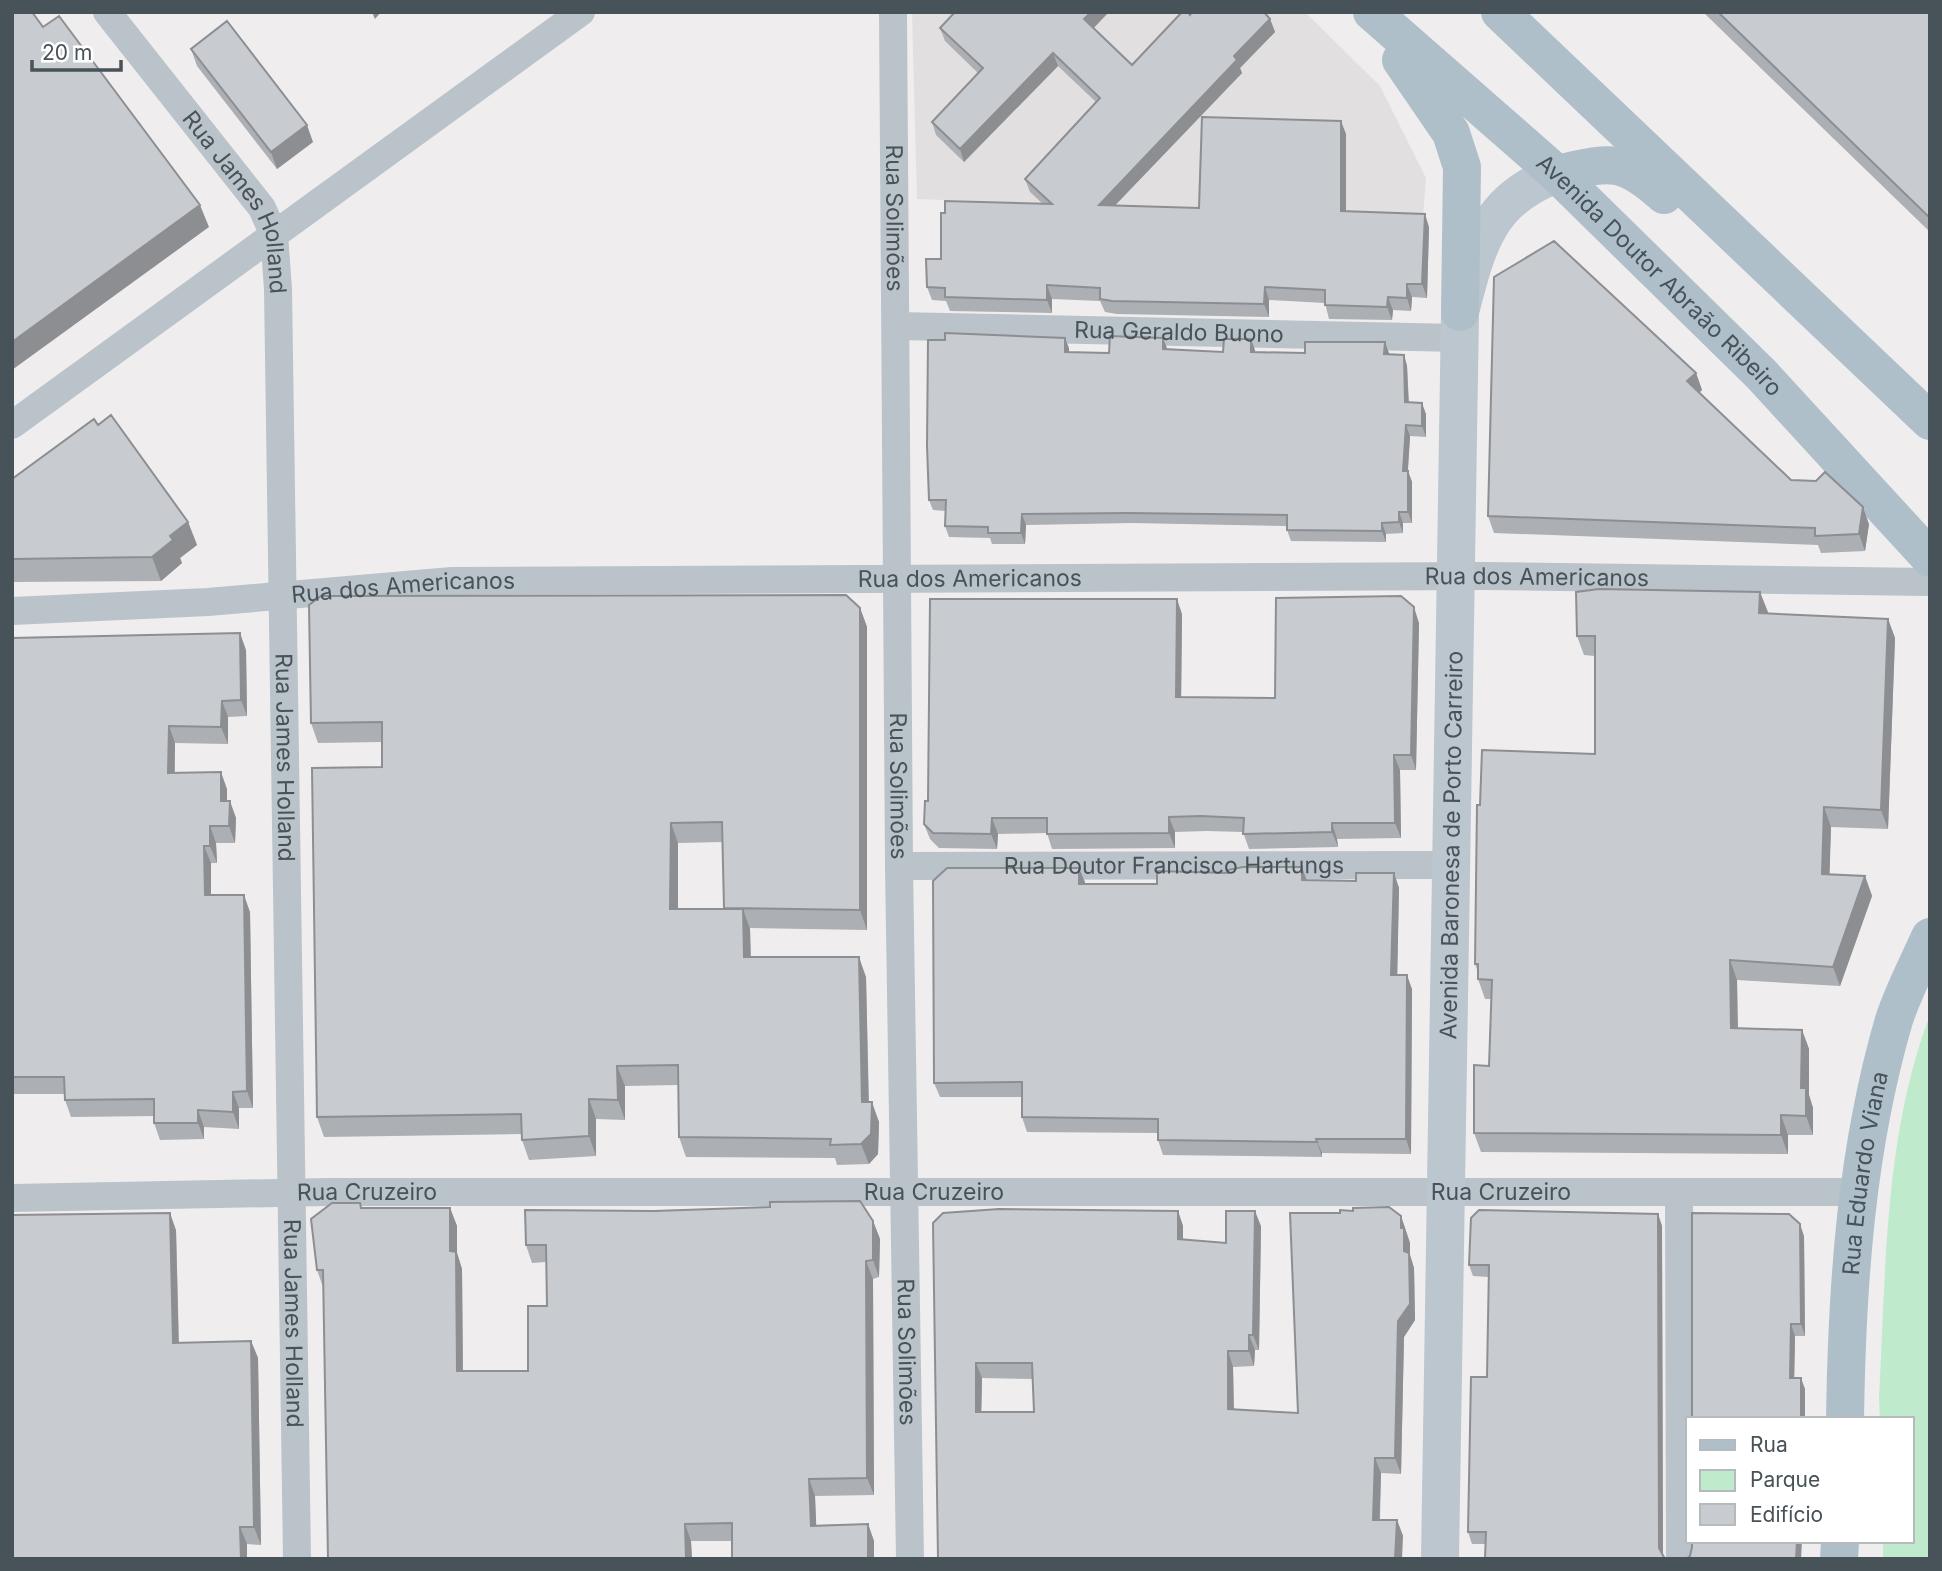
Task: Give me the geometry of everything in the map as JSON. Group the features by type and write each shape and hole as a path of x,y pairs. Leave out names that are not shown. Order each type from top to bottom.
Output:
{"main road":[{"name":"Avenida Doutor Abraão Ribeiro","path":"1369,12 1557,174 1761,374 1930,558"},
{"path":"1369,12 1430,97 1455,144 1462,167 1460,325"},
{"path":"1500,12 1930,421"},
{"path":"1557,174 1612,164 1626,166 1647,180 1704,232 1744,244"},
{"name":"Avenida Baronesa de Porto Carreiro","path":"1440,1559 1460,325 1478,246 1490,224 1523,190 1557,174"},
{"name":"Rua Eduardo Viana","path":"1844,1417 1858,1192 1868,1124 1895,1017 1929,941"}],"street":[{"name":"Rua James Holland","path":"107,12 251,193 274,235 278,289 297,1559"},
{"path":"12,425 581,12"},
{"name":"Rua Solimões","path":"893,12 899,866 910,1559"},
{"name":"Rua Geraldo Buono","path":"897,326 1460,325"},
{"name":"Rua dos Americanos","path":"12,611 282,596 452,581 1455,576 1930,582"},
{"name":"Rua Doutor Francisco Hartungs","path":"899,866 1450,865"},
{"name":"Rua Cruzeiro","path":"12,1198 291,1193 904,1191 1447,1194 1858,1192"},
{"path":"1679,1193 1680,1559"}],"shaded area":[{"path":"912,12 1305,12 1380,86 1426,178 1423,217 917,199"}],"green space":[{"path":"1930,1015 1930,1559 1883,1559 1883,1543 1914,1543 1914,1417 1880,1417 1879,1398 1886,1252 1895,1156 1915,1061"}],"building":[{"path":"12,12 32,12 43,27 59,16 200,205 12,342"},
{"path":"955,12 1091,12 1084,19 1132,65 1182,12 1188,12 1190,15 1192,12 1264,12 1270,19 1234,56 1237,60 1099,205 1199,208 1202,117 1341,121 1341,211 1425,214 1422,284 1407,284 1407,298 1388,297 1387,307 1325,305 1325,290 1265,287 1264,304 1112,301 1100,299 1100,288 1047,285 1047,300 945,297 945,288 927,287 926,259 941,259 941,213 945,213 945,201 1052,204 1025,179 1100,98 1053,53 960,149 932,122 983,68 940,28"},
{"path":"1718,12 1930,12 1930,218"},
{"path":"227,21 307,125 271,152 191,49"},
{"path":"1554,241 1696,373 1687,381 1791,480 1816,481 1825,472 1863,507 1859,534 1815,536 1815,528 1488,516 1494,277"},
{"path":"945,333 1065,338 1065,352 1109,353 1110,336 1163,338 1163,349 1223,352 1224,339 1251,339 1251,352 1305,353 1305,342 1385,342 1384,354 1404,355 1405,402 1422,403 1422,426 1406,425 1403,471 1408,471 1408,512 1399,512 1399,522 1382,523 1382,531 1287,530 1287,515 1128,513 1022,514 1021,533 988,533 988,527 945,526 946,500 929,500 927,446 928,340 945,340"},
{"path":"111,415 188,522 170,536 173,540 152,557 12,559 12,479 94,419 98,425"},
{"path":"1599,589 1760,592 1759,613 1888,619 1881,810 1824,807 1822,874 1865,876 1833,967 1730,960 1731,1028 1802,1030 1801,1088 1806,1088 1806,1116 1781,1115 1781,1135 1474,1133 1474,1065 1489,1066 1492,980 1478,979 1478,964 1475,964 1477,805 1480,805 1482,750 1595,754 1595,636 1577,636 1576,592"},
{"path":"846,595 860,608 860,910 724,908 722,822 671,823 670,909 743,909 744,957 859,957 862,1102 872,1102 871,1134 861,1144 830,1145 831,1139 679,1137 678,1065 617,1066 618,1100 589,1099 589,1136 522,1140 521,1114 317,1117 312,768 382,767 382,722 311,723 309,605 321,596"},
{"path":"1401,596 1414,607 1411,755 1394,755 1395,823 1332,823 1332,832 1243,834 1244,818 1201,816 1169,817 1169,833 1047,834 1047,818 992,818 991,834 933,833 924,824 925,801 928,801 930,599 1177,599 1176,697 1275,698 1276,598"},
{"path":"240,633 241,700 222,701 221,727 169,726 168,773 221,772 221,801 230,801 229,826 210,826 210,846 204,846 205,895 244,895 247,1091 233,1092 233,1112 198,1110 198,1123 154,1123 154,1099 65,1100 64,1077 12,1077 12,638"},
{"path":"1243,867 1302,867 1302,880 1356,881 1356,873 1394,873 1391,975 1407,975 1406,1139 1316,1139 1317,1142 1158,1140 1158,1119 1022,1117 1022,1082 934,1083 933,881 947,868 1079,868 1079,884 1157,884 1157,871 1228,873 1228,870"},
{"path":"860,1201 873,1221 873,1260 866,1261 867,1478 809,1479 811,1526 868,1524 868,1559 732,1559 732,1523 685,1524 686,1559 328,1559 323,1270 317,1270 311,1219 332,1203 360,1203 361,1208 450,1208 450,1251 456,1252 457,1371 528,1371 528,1306 547,1306 546,1245 526,1245 525,1210 654,1211 770,1207 770,1202"},
{"path":"1389,1207 1401,1216 1404,1251 1409,1253 1410,1304 1398,1321 1395,1458 1375,1458 1373,1520 1397,1520 1395,1559 938,1559 933,1223 943,1213 999,1209 1178,1211 1178,1239 1226,1243 1226,1211 1255,1211 1253,1335 1249,1335 1249,1351 1228,1351 1228,1409 1298,1413 1290,1213 1340,1213 1340,1210 1353,1211 1353,1208","holes":["976,1363 1032,1363 1034,1412 976,1412"]},
{"path":"1479,1210 1658,1214 1659,1548 1665,1559 1485,1559 1486,1532 1468,1532 1471,1377 1487,1377 1489,1265 1469,1265 1471,1218"},
{"path":"170,1213 173,1343 251,1341 254,1527 240,1527 241,1559 12,1559 12,1215"},
{"path":"1692,1213 1789,1214 1800,1224 1801,1324 1791,1324 1790,1378 1801,1378 1801,1417 1692,1417"},
{"path":"1692,1543 1797,1543 1796,1559 1686,1559 1690,1556"}]}
